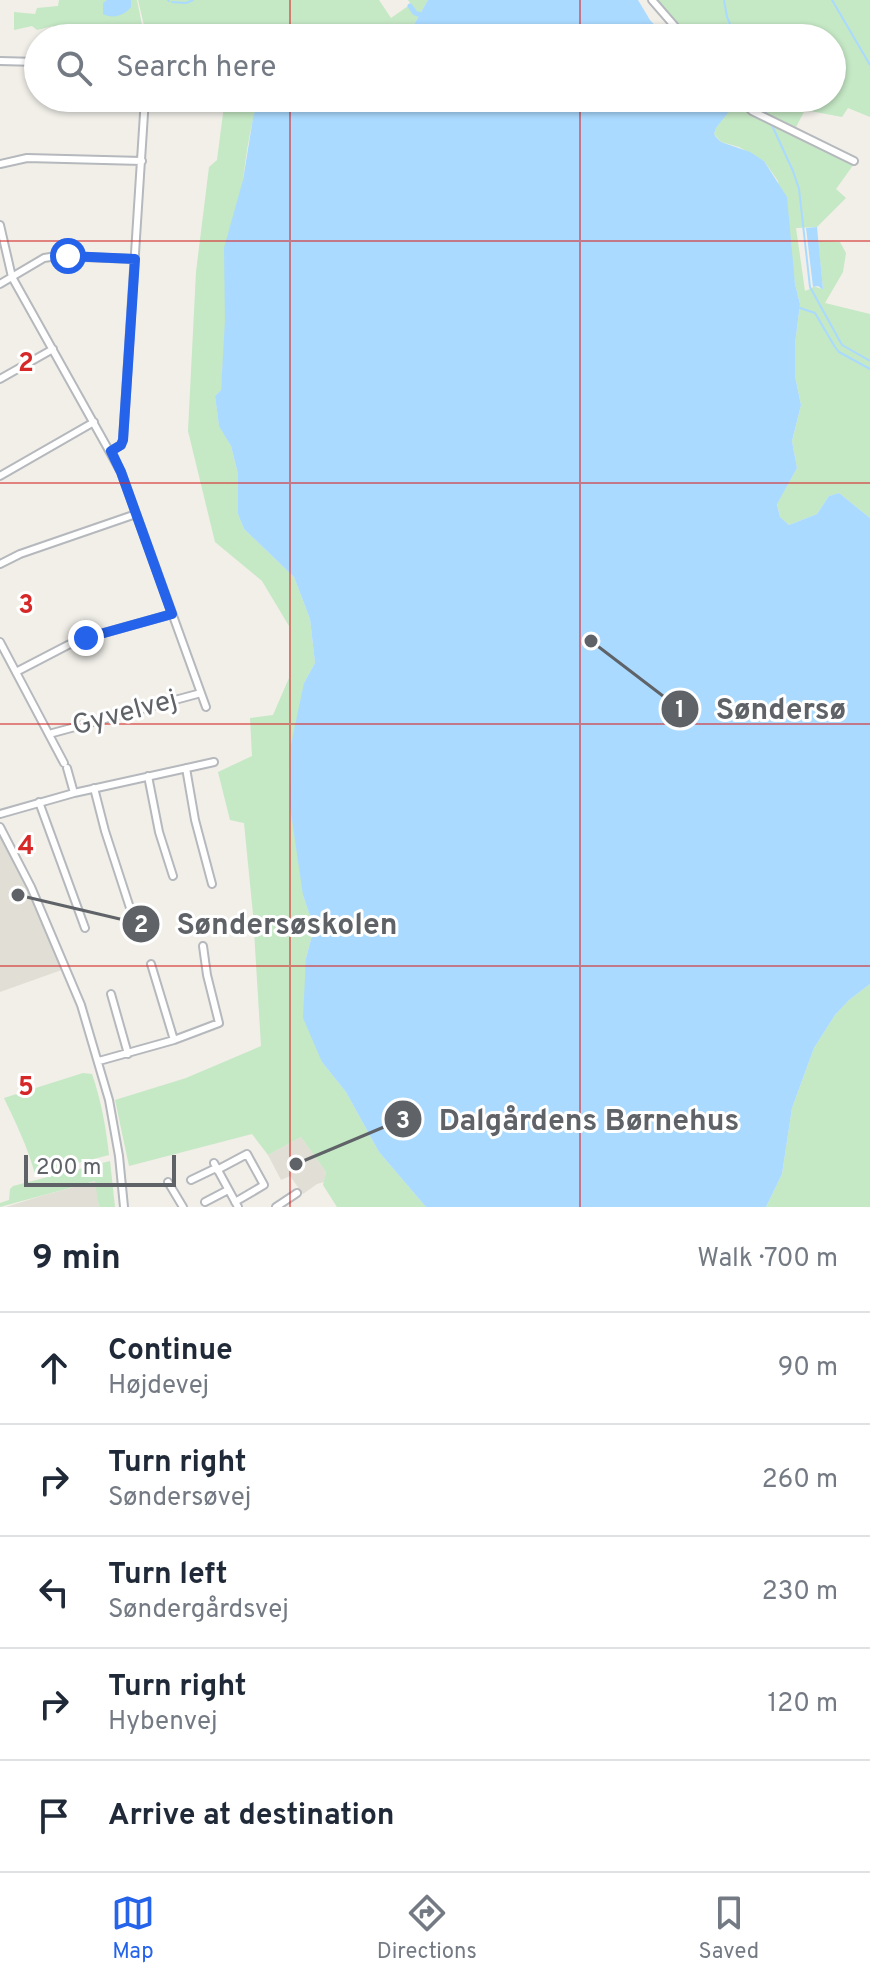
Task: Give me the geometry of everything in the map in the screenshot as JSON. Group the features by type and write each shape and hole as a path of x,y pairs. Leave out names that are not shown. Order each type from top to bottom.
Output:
{"street":[{"path":"652,0 673,24"},
{"path":"0,61 24,62"},
{"path":"111,451 123,440 144,112"},
{"path":"754,112 854,161"},
{"path":"0,164 27,158 142,161"},
{"path":"0,225 12,277 121,472 206,707"},
{"path":"0,284 44,258 135,259"},
{"path":"0,379 53,349"},
{"path":"0,476 94,422"},
{"path":"0,564 20,554 136,514"},
{"path":"16,672 86,638 172,614"},
{"path":"0,642 65,765 74,793"},
{"name":"Gyvelvej","path":"49,734 201,693"},
{"path":"0,814 94,788 214,762"},
{"path":"186,768 195,820 212,884"},
{"path":"148,776 159,832 173,876"},
{"path":"94,788 132,914"},
{"path":"39,802 85,928"},
{"path":"0,827 31,887 81,1005 109,1100 124,1207"},
{"path":"99,1061 174,1040 219,1023 203,946"},
{"path":"151,964 174,1040"},
{"path":"111,994 128,1054"},
{"path":"191,1180 216,1167 247,1154 264,1185 236,1204 216,1167"},
{"path":"168,1182 183,1207"},
{"path":"205,1202 228,1190"},
{"path":"276,1207 297,1193"}],"shaded area":[{"path":"0,825 22,862 70,967 0,992"},
{"path":"301,1137 326,1172 324,1182 303,1194 290,1176 281,1180 268,1155"},
{"path":"96,1181 99,1207 6,1207 41,1196"}],"green space":[{"path":"59,0 137,0 142,24 24,24 24,28 14,30 14,12 35,14 37,8 58,6"},
{"path":"138,0 379,0 391,18 411,4 408,0 428,0 414,24 144,24"},
{"path":"657,0 870,0 870,117 848,108 846,111 846,24 678,24"},
{"path":"223,112 256,112 244,169 221,390 215,396 219,425 231,446 238,474 238,514 244,529 294,577 310,619 315,663 304,683 303,895 314,928 306,958 322,1062 346,1092 379,1152 426,1207 337,1207 323,1185 326,1172 301,1137 268,1155 252,1134 129,1166 115,1100 186,1078 261,1046 244,823 230,820 218,772 252,756 250,718 273,715 289,678 289,626 262,581 215,542 188,431 196,272 209,167 217,160"},
{"path":"728,112 749,112 854,164 836,189 846,198 817,227 796,228 805,291 814,287 823,289 818,241 840,242 846,253 843,272 825,303 870,314 870,518 839,493 829,496 817,514 789,525 780,517 777,503 797,468 792,441 801,405 795,376 800,304 778,181 764,161 739,147 721,142 714,134"},
{"path":"763,112 804,112 796,127"},
{"path":"816,112 845,112 842,117"},
{"path":"870,984 870,1207 766,1207 782,1174 792,1108 814,1048 835,1015"},
{"path":"83,1073 92,1074 103,1114 109,1155 35,1174 4,1098"},
{"path":"110,1161 115,1207 99,1207 95,1181 0,1207 0,1203 9,1200 13,1186"}],"water":[{"path":"107,0 131,0 131,7 121,14 106,16 103,14 103,3"},
{"path":"428,0 638,0 654,24 414,24"},
{"path":"255,112 729,112 714,134 721,142 750,152 764,161 787,197 795,284 800,304 795,376 801,405 792,441 797,468 777,504 780,517 789,525 817,514 829,496 839,493 870,518 870,984 835,1015 814,1048 792,1108 782,1174 766,1207 426,1207 379,1152 346,1092 322,1062 303,1018 306,958 314,928 303,895 290,806 291,745 304,683 315,663 310,619 294,577 244,529 238,514 238,474 231,446 219,426 215,396 221,390 225,320 224,248 243,180"},
{"path":"817,227 823,289 813,287 806,228"}],"waterway":[{"path":"172,2 193,0"},
{"path":"724,0 730,24"},
{"path":"832,0 870,65"},
{"path":"410,6 421,15"},
{"path":"770,121 799,189 810,287 842,345 870,361"},
{"path":"800,308 815,313 839,352 870,369"}],"place":[{"name":"Søndersø","path":"591,641"},
{"name":"Søndersøskolen","path":"18,895"},
{"name":"Dalgårdens Børnehus","path":"296,1164"}],"route":[{"path":"68,256 135,259 123,440 111,451 172,614 86,638"}]}
